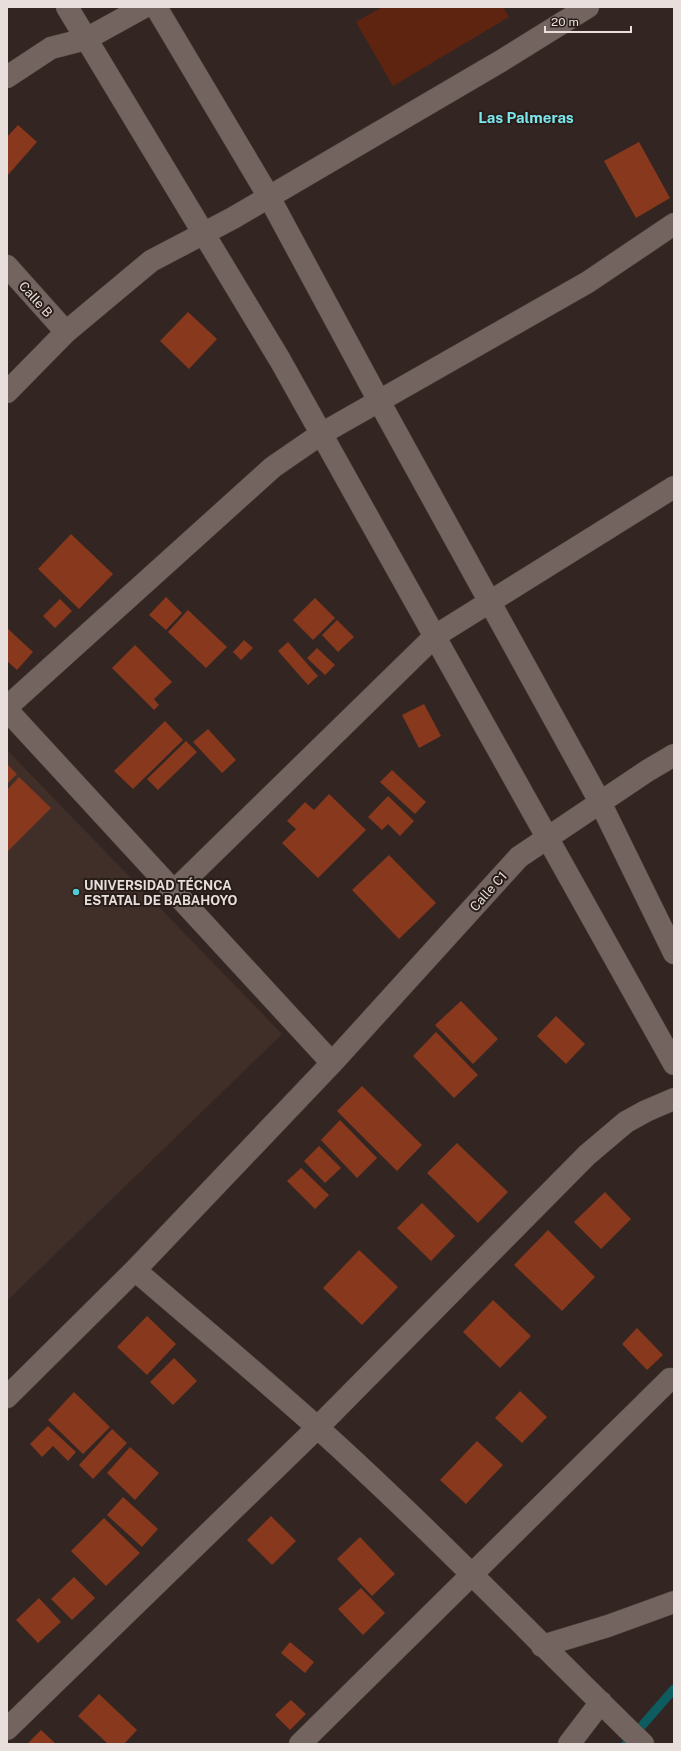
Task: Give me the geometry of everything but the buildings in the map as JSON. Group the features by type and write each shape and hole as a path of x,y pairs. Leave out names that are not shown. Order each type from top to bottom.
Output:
{"street":[{"path":"66,7 280,360 674,1064"},
{"path":"7,77 51,48 86,39 144,7"},
{"path":"156,7 269,197 378,401 600,802 674,953"},
{"path":"7,392 66,332 151,261 233,218 501,61 588,7"},
{"path":"332,1063 7,709 273,467 321,434 588,282 674,224"},
{"name":"Calle B","path":"7,266 66,332"},
{"path":"174,892 435,636 674,487"},
{"name":"Calle C1","path":"7,1396 135,1270 332,1063 519,857 600,802 674,755"},
{"path":"7,1729 318,1427 587,1156 626,1122 646,1111 674,1100"},
{"path":"135,1270 318,1427 472,1574 542,1646 643,1744"},
{"path":"300,1744 670,1379"},
{"path":"542,1646 608,1626 674,1602"},
{"path":"569,1744 601,1702"}],"shaded area":[{"path":"382,7 503,7 509,17 393,86 356,22"},
{"name":"UNIVERSIDAD TÉCNCA ESTATAL DE BABAHOYO","path":"7,750 282,1034 7,1301"}],"waterway":[{"path":"626,1744 674,1689"}],"place":[{"name":"UNIVERSIDAD TÉCNCA ESTATAL DE BABAHOYO","path":"76,892"}],"district":[{"name":"Las Palmeras","path":"526,118"}]}
